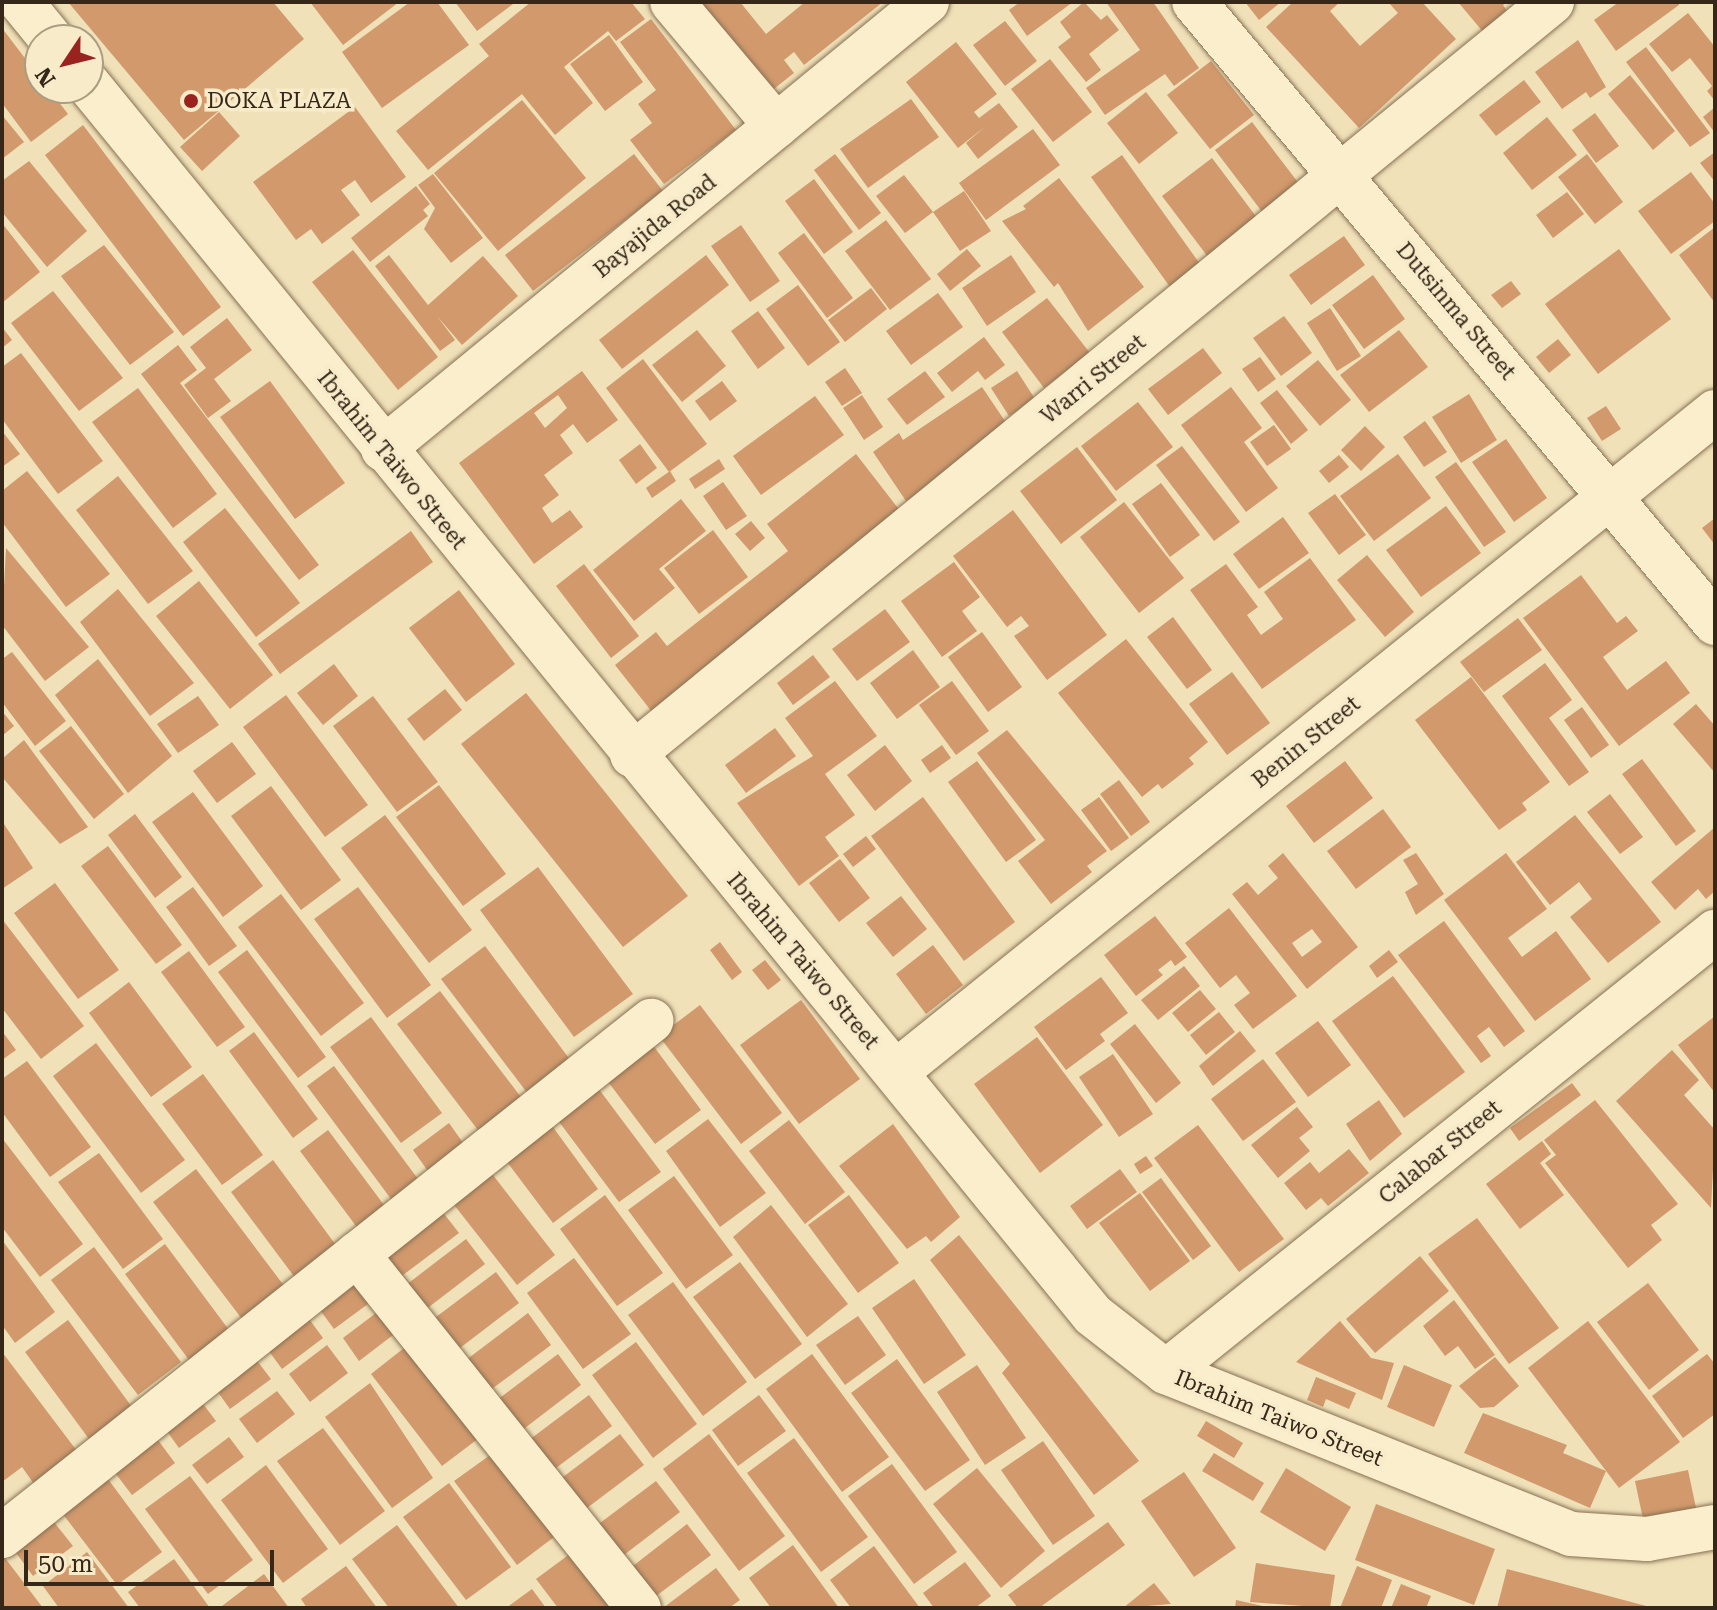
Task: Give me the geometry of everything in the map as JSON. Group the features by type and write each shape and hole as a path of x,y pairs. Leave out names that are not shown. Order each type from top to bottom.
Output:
{"street":[{"path":"21,2 39,24"},
{"path":"672,2 776,126"},
{"name":"Bayajida Road","path":"383,449 927,2"},
{"name":"Dutsinma Street","path":"1194,2 1613,495 1715,623"},
{"name":"Warri Street","path":"632,755 1552,2"},
{"name":"Ibrahim Taiwo Street","path":"104,104 632,755 1093,1315 1166,1372 1571,1534 1647,1539 1715,1527"},
{"name":"Benin Street","path":"896,1072 1715,412"},
{"name":"Calabar Street","path":"1166,1372 1715,932"},
{"path":"2,1536 651,1021"},
{"path":"357,1254 639,1608"}],"building":[{"name":"DOKA PLAZA","path":"68,2 273,2 304,39 184,140 104,45 104,24 86,24"},
{"path":"310,2 399,2 343,45"},
{"path":"410,2 437,2 469,45 382,108 342,52"},
{"path":"455,2 511,2 513,4 477,31"},
{"path":"531,2 631,2 645,19 616,41 608,31 564,67 593,103 555,135 522,94 428,170 396,131 489,56 479,44"},
{"path":"697,2 740,2 766,34 805,2 883,2 804,65 794,52 784,60 794,73 770,92"},
{"path":"1020,2 1073,2 1027,36 1009,10"},
{"path":"1084,2 1101,20 1107,15 1119,30 1089,54 1101,70 1086,82 1058,47 1071,37 1060,22"},
{"path":"1106,2 1153,2 1199,68 1174,86 1165,74 1105,115 1086,88 1140,50"},
{"path":"1245,2 1281,2 1259,20"},
{"path":"1293,2 1340,2 1330,11 1360,46 1398,13 1388,2 1422,2 1456,39 1359,128 1266,27"},
{"path":"1458,2 1507,2 1503,5 1509,14 1484,33"},
{"path":"1619,2 1678,2 1679,5 1616,51 1594,20"},
{"path":"1688,13 1715,47 1715,101 1707,91 1712,86 1690,58 1672,72 1649,44"},
{"path":"651,19 736,130 664,184 630,140 652,123 638,104 656,90 620,42"},
{"path":"1005,21 1037,61 1005,86 973,45"},
{"path":"2,28 24,57 24,104 60,104 68,114 31,142 2,103"},
{"path":"609,35 643,82 605,111 570,64"},
{"path":"1578,40 1606,87 1590,98 1586,92 1562,109 1535,72"},
{"path":"956,42 997,94 974,112 979,118 999,103 1018,127 978,159 966,143 986,126 958,148 906,82"},
{"path":"1646,47 1710,133 1690,147 1626,62"},
{"path":"1050,59 1092,112 1053,142 1011,89"},
{"path":"1211,61 1254,115 1210,149 1167,95"},
{"path":"1630,75 1675,131 1653,150 1608,94"},
{"path":"1524,80 1541,102 1496,136 1479,115"},
{"path":"1146,92 1178,133 1139,164 1107,123"},
{"path":"911,99 939,137 868,188 840,149"},
{"path":"522,100 586,178 498,251 434,173"},
{"path":"355,107 406,177 371,203 355,180 341,190 360,215 322,244 311,229 296,240 253,182"},
{"path":"1715,107 1715,133 1703,117"},
{"path":"219,112 240,136 202,171 180,147"},
{"path":"1595,113 1619,146 1596,163 1572,130"},
{"path":"2,115 24,142 2,159"},
{"path":"1547,117 1577,155 1532,190 1503,153"},
{"path":"1252,122 1300,185 1263,213 1215,150"},
{"path":"83,125 221,307 183,336 45,155"},
{"path":"1033,129 1060,165 986,220 959,183"},
{"path":"1715,152 1715,182 1700,163"},
{"path":"634,154 663,191 533,291 505,255"},
{"path":"835,154 881,213 859,230 814,170"},
{"path":"1587,154 1623,202 1595,224 1558,177"},
{"path":"1122,155 1200,264 1170,287 1091,177"},
{"path":"1212,158 1258,219 1208,257 1162,196"},
{"path":"29,161 87,231 47,267 2,212 2,181"},
{"path":"1691,172 1715,204 1715,221 1671,254 1638,211"},
{"path":"433,174 483,238 451,263 424,229 435,208 418,185"},
{"path":"904,175 933,212 905,233 876,196"},
{"path":"1059,178 1144,287 1088,331 1058,283 1054,287 1002,221 1026,209 1023,206"},
{"path":"814,179 853,232 824,254 785,201"},
{"path":"416,186 430,204 423,210 428,216 370,262 351,238"},
{"path":"964,191 991,231 960,251 933,212"},
{"path":"1567,192 1584,214 1553,238 1536,215"},
{"path":"886,220 931,279 890,310 845,251"},
{"path":"2,223 40,272 2,303"},
{"path":"741,225 780,281 750,302 711,246"},
{"path":"1715,227 1715,303 1679,255"},
{"path":"804,233 853,298 827,318 778,253"},
{"path":"1344,236 1365,265 1311,305 1289,275"},
{"path":"104,245 174,332 130,365 61,276"},
{"path":"967,249 981,266 950,291 937,274"},
{"path":"1619,249 1671,319 1598,374 1545,304"},
{"path":"353,250 438,357 398,390 312,282"},
{"path":"389,255 428,305 483,256 518,296 462,345 437,316 455,340 440,351 375,266"},
{"path":"706,255 729,285 622,369 599,340"},
{"path":"1011,255 1036,292 987,326 962,288"},
{"path":"1373,275 1405,319 1364,349 1332,305"},
{"path":"1511,281 1521,294 1502,308 1491,295"},
{"path":"798,285 840,342 808,366 766,309"},
{"path":"871,288 887,309 845,342 828,320"},
{"path":"53,291 123,378 79,411 11,323"},
{"path":"938,293 963,327 911,365 886,331"},
{"path":"1047,298 1090,353 1044,388 1002,332"},
{"path":"1330,308 1361,356 1337,371 1307,323"},
{"path":"758,311 785,348 758,369 731,331"},
{"path":"1284,316 1312,353 1281,376 1253,338"},
{"path":"227,318 252,350 214,379 231,401 208,418 184,385 206,368 190,347"},
{"path":"2,327 12,340 2,348"},
{"path":"697,330 726,366 682,402 652,365"},
{"path":"1399,330 1428,367 1369,412 1340,375"},
{"path":"984,337 1005,365 985,380 978,371 952,392 937,373"},
{"path":"1558,339 1571,355 1549,373 1536,357"},
{"path":"178,345 197,370 180,383 319,565 299,580 141,374"},
{"path":"1203,348 1222,373 1168,415 1148,389"},
{"path":"21,353 103,461 58,494 2,419 2,367"},
{"path":"1260,357 1276,379 1258,392 1242,369"},
{"path":"643,359 707,444 669,472 606,388"},
{"path":"1318,360 1351,400 1320,426 1286,386"},
{"path":"845,368 862,393 842,406 825,382"},
{"path":"582,371 618,420 587,443 573,424 560,435 573,453 544,475 559,495 542,508 552,523 570,510 583,527 534,564 459,463","holes":["558,395 567,408 545,428 534,413"]},
{"path":"925,371 945,397 907,425 887,399"},
{"path":"1017,371 1035,399 1009,416 991,388"},
{"path":"270,381 345,483 295,519 220,417"},
{"path":"722,381 737,401 710,421 695,401"},
{"path":"982,387 1011,430 906,501 873,452 899,433 903,440"},
{"path":"1231,387 1262,428 1244,442 1278,488 1246,512 1181,425"},
{"path":"138,388 217,494 173,528 92,422"},
{"path":"1277,390 1308,430 1291,444 1260,403"},
{"path":"1469,394 1497,440 1461,463 1432,417"},
{"path":"862,395 883,427 864,440 843,408"},
{"path":"815,396 844,435 761,495 733,456"},
{"path":"1138,402 1173,447 1116,491 1081,446"},
{"path":"1606,406 1621,429 1602,441 1587,418"},
{"path":"1425,421 1447,452 1424,467 1403,437"},
{"path":"1274,425 1291,449 1267,466 1250,442"},
{"path":"1365,426 1385,447 1361,471 1341,450"},
{"path":"2,431 20,454 2,467"},
{"path":"1506,439 1547,498 1514,522 1472,462"},
{"path":"640,444 657,468 636,484 619,460"},
{"path":"1182,446 1240,522 1214,541 1156,465"},
{"path":"1077,447 1117,500 1061,544 1020,491"},
{"path":"856,454 901,512 693,676 698,683 656,717 615,665 656,632 667,646 788,551 767,524"},
{"path":"1398,454 1431,498 1374,541 1340,496"},
{"path":"1339,455 1349,467 1329,483 1319,471"},
{"path":"719,459 725,469 695,489 689,479"},
{"path":"1456,462 1506,532 1484,547 1435,477"},
{"path":"27,471 110,574 66,607 2,522 2,491"},
{"path":"670,471 676,481 652,498 646,488"},
{"path":"118,476 193,571 148,604 76,510"},
{"path":"723,482 747,516 726,530 703,496"},
{"path":"1161,483 1200,535 1170,557 1132,504"},
{"path":"1335,494 1366,535 1339,555 1308,513"},
{"path":"681,499 706,531 659,569 675,588 634,621 593,570"},
{"path":"1124,502 1184,578 1139,613 1080,537"},
{"path":"1446,506 1481,553 1421,597 1386,550"},
{"path":"225,508 300,603 256,637 183,542"},
{"path":"1013,510 1107,635 1047,680 1014,636 1029,626 1021,616 1007,627 953,556"},
{"path":"1283,517 1309,553 1259,589 1233,554"},
{"path":"1715,518 1715,545 1702,528"},
{"path":"751,521 765,538 750,551 735,534"},
{"path":"713,530 748,577 699,614 664,568"},
{"path":"411,531 433,562 280,674 258,644"},
{"path":"6,548 89,647 45,681 2,625"},
{"path":"1367,555 1414,612 1385,637 1337,580"},
{"path":"1310,558 1356,620 1262,689 1190,590 1226,564 1258,607 1247,615 1261,635 1283,619 1264,592"},
{"path":"954,562 980,597 962,611 977,631 942,657 901,601"},
{"path":"584,564 639,636 611,658 556,586"},
{"path":"1581,575 1617,623 1626,616 1638,631 1603,657 1627,690 1666,661 1690,693 1619,746 1523,618"},
{"path":"199,581 273,675 230,709 156,616"},
{"path":"118,589 194,683 150,716 80,622"},
{"path":"459,590 515,664 466,702 409,628"},
{"path":"885,609 910,642 857,681 832,649"},
{"path":"1173,617 1212,670 1187,689 1147,637"},
{"path":"1518,618 1542,650 1484,692 1460,662"},
{"path":"982,632 1022,687 988,712 948,657"},
{"path":"1126,639 1208,742 1189,758 1194,764 1162,789 1158,784 1142,797 1058,693"},
{"path":"913,650 940,687 897,719 870,683"},
{"path":"12,652 66,721 35,746 2,702 2,659"},
{"path":"813,655 830,677 793,705 777,683"},
{"path":"98,659 172,756 128,793 55,695"},
{"path":"1545,663 1572,700 1549,718 1589,772 1569,786 1502,696"},
{"path":"334,664 358,696 323,725 297,693"},
{"path":"1232,672 1270,723 1227,755 1189,704"},
{"path":"1471,677 1550,782 1522,803 1527,810 1499,830 1415,720"},
{"path":"835,681 877,736 825,774 855,815 825,837 839,856 799,886 737,803 813,756 785,718"},
{"path":"952,681 989,731 956,755 919,705"},
{"path":"445,689 462,710 424,741 407,719"},
{"path":"526,693 688,896 623,947 461,744"},
{"path":"286,695 368,805 325,837 243,727"},
{"path":"198,696 219,725 178,753 157,724"},
{"path":"373,696 438,782 397,812 333,726"},
{"path":"1696,704 1715,726 1715,773 1673,724"},
{"path":"1582,707 1609,745 1591,758 1564,720"},
{"path":"2,711 14,726 2,736"},
{"path":"71,726 124,794 94,819 39,751"},
{"path":"775,728 796,756 746,793 725,765"},
{"path":"1007,730 1107,851 1087,866 1092,872 1051,904 1018,861 1045,840 977,753"},
{"path":"24,740 88,827 60,844 2,777 2,759"},
{"path":"232,742 256,774 217,803 193,771"},
{"path":"885,745 912,781 875,811 847,775"},
{"path":"942,745 951,758 930,773 921,760"},
{"path":"1642,759 1696,831 1676,846 1622,774"},
{"path":"977,761 1036,840 1006,862 948,782"},
{"path":"1345,761 1373,798 1314,843 1286,806"},
{"path":"1119,780 1150,822 1131,836 1100,794"},
{"path":"439,785 506,874 463,906 396,817"},
{"path":"271,786 341,880 301,910 231,816"},
{"path":"193,792 263,886 223,917 152,822"},
{"path":"1610,794 1643,837 1620,854 1587,812"},
{"path":"923,797 1015,922 964,961 871,836"},
{"path":"1099,797 1129,838 1111,851 1081,810"},
{"path":"1383,809 1411,847 1356,889 1327,851"},
{"path":"135,814 182,877 155,898 108,835"},
{"path":"385,815 472,930 429,963 341,848"},
{"path":"1575,815 1661,922 1608,963 1570,917 1592,899 1579,882 1550,905 1516,862"},
{"path":"2,821 33,868 2,889"},
{"path":"1715,827 1715,891 1706,899 1698,889 1675,910 1651,882"},
{"path":"866,836 876,849 853,867 843,854"},
{"path":"108,846 182,945 156,964 81,866"},
{"path":"1283,853 1358,947 1307,989 1232,894 1247,882 1258,895 1278,878 1268,866","holes":["1312,929 1322,942 1302,957 1292,943"]},
{"path":"1416,853 1444,894 1416,915 1405,892 1418,884 1403,860"},
{"path":"1506,853 1547,909 1508,938 1522,957 1556,931 1591,979 1535,1021 1444,900"},
{"path":"840,859 870,898 839,922 809,883"},
{"path":"538,867 633,994 574,1037 480,910"},
{"path":"55,883 119,970 78,999 14,913"},
{"path":"193,887 237,946 209,966 166,907"},
{"path":"358,887 431,985 387,1018 314,919"},
{"path":"281,894 364,1003 321,1036 238,927"},
{"path":"901,896 927,929 893,957 866,923"},
{"path":"1229,908 1297,996 1253,1029 1234,1005 1250,993 1236,975 1220,988 1185,943"},
{"path":"1155,916 1187,957 1175,966 1171,960 1158,970 1163,975 1136,996 1104,955"},
{"path":"2,919 84,1026 41,1059 2,1008"},
{"path":"1444,921 1525,1031 1504,1047 1489,1027 1477,1036 1491,1056 1481,1063 1398,955"},
{"path":"720,942 742,972 732,980 710,950"},
{"path":"933,945 963,985 926,1014 896,974"},
{"path":"485,946 571,1061 528,1094 441,979"},
{"path":"247,950 326,1057 298,1078 218,972"},
{"path":"1389,950 1398,962 1377,978 1369,966"},
{"path":"189,951 245,1027 217,1047 161,972"},
{"path":"765,960 781,980 768,990 752,970"},
{"path":"1184,966 1200,986 1158,1020 1141,1000"},
{"path":"1393,976 1465,1072 1404,1118 1332,1021"},
{"path":"1101,977 1128,1013 1100,1034 1105,1041 1066,1070 1034,1027"},
{"path":"129,982 192,1067 151,1097 89,1013"},
{"path":"1200,990 1216,1009 1188,1032 1172,1013"},
{"path":"440,991 527,1105 484,1138 397,1024"},
{"path":"801,1000 860,1079 799,1124 740,1045"},
{"path":"700,1005 782,1113 741,1144 659,1036"},
{"path":"1219,1012 1235,1032 1206,1055 1190,1035"},
{"path":"1715,1016 1715,1093 1678,1045"},
{"path":"371,1017 442,1113 401,1143 330,1047"},
{"path":"1318,1021 1351,1065 1308,1097 1275,1053"},
{"path":"1135,1024 1181,1083 1156,1103 1110,1044"},
{"path":"2,1031 16,1050 2,1060"},
{"path":"1240,1031 1256,1051 1213,1086 1199,1066"},
{"path":"254,1032 318,1119 293,1138 229,1051"},
{"path":"1037,1037 1103,1125 1040,1173 974,1084"},
{"path":"96,1043 185,1160 141,1193 53,1076"},
{"path":"652,1044 701,1110 655,1144 606,1079"},
{"path":"1672,1050 1699,1080 1684,1095 1715,1130 1711,1208 1616,1101"},
{"path":"1113,1054 1153,1114 1119,1137 1079,1077"},
{"path":"1263,1059 1296,1102 1243,1141 1211,1099"},
{"path":"27,1061 91,1147 50,1177 2,1112 2,1079"},
{"path":"334,1066 421,1183 394,1203 307,1086"},
{"path":"203,1074 263,1155 222,1185 162,1104"},
{"path":"1572,1083 1581,1095 1519,1141 1510,1128"},
{"path":"598,1088 661,1172 619,1202 557,1119"},
{"path":"1379,1100 1402,1134 1370,1161 1346,1124"},
{"path":"1595,1100 1678,1204 1651,1225 1662,1240 1628,1268 1545,1163 1556,1155 1544,1140"},
{"path":"1297,1107 1313,1127 1299,1138 1310,1151 1278,1178 1251,1145"},
{"path":"708,1119 766,1193 720,1227 666,1151"},
{"path":"789,1120 845,1192 805,1224 749,1151"},
{"path":"449,1123 466,1147 430,1174 413,1150"},
{"path":"550,1123 598,1189 553,1223 504,1158"},
{"path":"893,1124 960,1217 931,1242 926,1236 907,1249 839,1166"},
{"path":"1198,1125 1284,1239 1239,1272 1154,1158"},
{"path":"328,1130 387,1209 359,1230 300,1151"},
{"path":"2,1138 83,1244 40,1277 2,1227"},
{"path":"1542,1141 1551,1154 1540,1163 1564,1195 1520,1229 1486,1184"},
{"path":"1349,1149 1369,1173 1328,1206 1321,1198 1306,1210 1284,1183 1310,1162 1319,1173"},
{"path":"99,1153 163,1239 123,1269 58,1182"},
{"path":"1146,1156 1153,1166 1140,1174 1134,1164"},
{"path":"273,1160 341,1252 299,1283 231,1192"},
{"path":"196,1169 285,1287 242,1319 153,1202"},
{"path":"1120,1169 1137,1192 1087,1229 1070,1206"},
{"path":"489,1170 555,1255 517,1285 451,1201"},
{"path":"674,1176 733,1255 686,1289 628,1210"},
{"path":"1161,1178 1211,1246 1193,1260 1142,1192"},
{"path":"1140,1193 1190,1261 1150,1291 1099,1223"},
{"path":"605,1195 663,1273 617,1306 560,1229"},
{"path":"849,1195 899,1263 858,1293 808,1225"},
{"path":"771,1205 848,1304 807,1337 733,1237"},
{"path":"438,1206 459,1233 399,1278 379,1251"},
{"path":"1477,1218 1559,1328 1509,1364 1428,1254"},
{"path":"959,1235 1139,1461 1094,1495 1002,1373 1010,1364 930,1260"},
{"path":"466,1239 485,1264 425,1310 406,1285"},
{"path":"2,1240 55,1312 15,1343 2,1325"},
{"path":"165,1244 229,1330 189,1360 125,1274"},
{"path":"94,1247 181,1362 138,1395 51,1280"},
{"path":"1420,1256 1449,1291 1375,1353 1346,1319"},
{"path":"574,1258 631,1334 583,1369 527,1293"},
{"path":"740,1262 802,1344 755,1379 693,1297"},
{"path":"496,1272 519,1303 456,1351 432,1320"},
{"path":"355,1278 372,1301 334,1329 317,1306"},
{"path":"914,1279 966,1355 924,1384 872,1308"},
{"path":"673,1282 747,1382 703,1416 628,1315"},
{"path":"1648,1283 1699,1350 1649,1390 1597,1322"},
{"path":"1454,1300 1495,1355 1475,1369 1458,1346 1445,1356 1423,1326"},
{"path":"380,1310 397,1332 359,1361 343,1338"},
{"path":"304,1312 323,1338 282,1369 263,1343"},
{"path":"528,1313 551,1345 489,1391 466,1360"},
{"path":"858,1316 886,1355 845,1385 816,1345"},
{"path":"68,1320 132,1407 89,1439 25,1352"},
{"path":"1340,1321 1371,1358 1394,1363 1382,1400 1296,1362"},
{"path":"1588,1321 1680,1442 1619,1488 1528,1368"},
{"path":"413,1341 487,1432 442,1466 371,1374"},
{"path":"636,1342 697,1424 653,1458 592,1375"},
{"path":"327,1345 348,1373 310,1402 289,1374"},
{"path":"2,1352 77,1451 34,1484 22,1467 2,1482"},
{"path":"252,1354 271,1379 230,1409 212,1384"},
{"path":"558,1354 581,1385 521,1431 497,1400"},
{"path":"812,1354 889,1457 842,1492 766,1389"},
{"path":"1707,1354 1715,1364 1715,1414 1683,1438 1652,1396"},
{"path":"1495,1357 1519,1386 1494,1407 1480,1408 1459,1386"},
{"path":"897,1359 970,1460 925,1491 851,1393"},
{"path":"977,1365 1026,1438 985,1465 937,1392"},
{"path":"1404,1365 1452,1385 1434,1427 1387,1407"},
{"path":"1316,1377 1356,1393 1349,1409 1326,1399 1323,1407 1307,1400"},
{"path":"370,1383 433,1478 392,1508 325,1417"},
{"path":"277,1391 295,1414 257,1443 239,1419"},
{"path":"589,1395 612,1426 552,1471 529,1440"},
{"path":"759,1395 786,1431 738,1466 712,1430"},
{"path":"197,1396 216,1421 179,1448 161,1423"},
{"path":"1483,1413 1567,1445 1563,1453 1606,1471 1590,1508 1464,1453"},
{"path":"1206,1421 1243,1443 1234,1458 1197,1436"},
{"path":"323,1428 385,1511 340,1545 277,1461"},
{"path":"152,1432 175,1463 132,1495 109,1465"},
{"path":"620,1434 644,1465 583,1511 559,1480"},
{"path":"709,1434 785,1536 739,1571 663,1469"},
{"path":"229,1437 244,1457 207,1484 192,1465"},
{"path":"794,1438 868,1537 821,1572 747,1473"},
{"path":"1043,1441 1095,1516 1053,1545 1001,1470"},
{"path":"500,1448 562,1531 517,1565 454,1481"},
{"path":"1214,1453 1264,1483 1253,1501 1202,1471"},
{"path":"892,1464 957,1552 914,1584 848,1496"},
{"path":"266,1465 328,1549 283,1583 221,1500"},
{"path":"977,1468 1045,1551 1001,1588 933,1504"},
{"path":"1286,1468 1351,1507 1325,1551 1260,1512"},
{"path":"1688,1470 1696,1508 1643,1519 1635,1481"},
{"path":"1184,1472 1236,1548 1194,1577 1141,1501"},
{"path":"105,1475 162,1552 117,1585 59,1509"},
{"path":"190,1476 253,1560 208,1594 145,1509"},
{"path":"656,1481 680,1512 620,1558 596,1526"},
{"path":"449,1483 511,1567 466,1600 403,1517"},
{"path":"1376,1504 1495,1549 1474,1605 1355,1560"},
{"path":"50,1517 73,1546 33,1576 11,1546"},
{"path":"1108,1522 1125,1545 1039,1608 1018,1608 1008,1595"},
{"path":"687,1524 711,1555 652,1599 629,1569"},
{"path":"397,1525 459,1608 389,1608 352,1559"},
{"path":"582,1545 629,1608 558,1608 536,1579"},
{"path":"793,1545 839,1608 771,1608 749,1578"},
{"path":"874,1546 920,1608 851,1608 830,1580"},
{"path":"87,1552 129,1608 59,1608 43,1586"},
{"path":"2,1554 43,1608 2,1608"},
{"path":"174,1559 210,1608 140,1608 128,1592"},
{"path":"965,1562 991,1596 975,1608 934,1608 923,1593"},
{"path":"1256,1563 1335,1575 1330,1608 1250,1602"},
{"path":"346,1566 377,1608 307,1608 301,1599"},
{"path":"1357,1566 1392,1580 1381,1608 1340,1608"},
{"path":"716,1568 740,1600 729,1608 663,1608"},
{"path":"1507,1569 1650,1607 1650,1608 1497,1608"},
{"path":"264,1574 289,1608 223,1608 222,1606"},
{"path":"1154,1583 1171,1604 1123,1608"},
{"path":"1401,1584 1431,1596 1426,1608 1391,1608"},
{"path":"532,1589 546,1608 506,1608"},
{"path":"1236,1600 1267,1607 1267,1608 1235,1608"}],"place":[{"name":"DOKA PLAZA","path":"191,101"}]}
